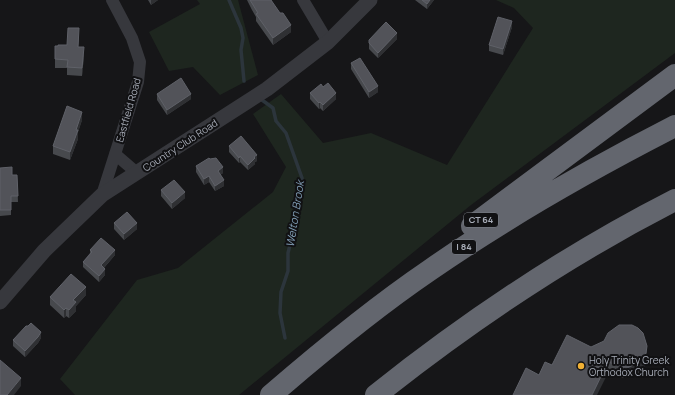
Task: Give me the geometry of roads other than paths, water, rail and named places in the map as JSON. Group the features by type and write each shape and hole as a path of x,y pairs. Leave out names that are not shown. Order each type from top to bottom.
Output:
{"highway":[{"name":"CT 64","path":"294,375 375,302 416,268 675,75"},
{"name":"I 84","path":"271,395 380,306 477,238 575,180 675,126"},
{"path":"376,395 434,350 513,295 606,238 675,200"}],"street":[{"name":"Eastfield Road","path":"102,195 138,82 140,62 132,38 112,0"},
{"path":"303,0 328,42"},
{"name":"Country Club Road","path":"0,302 44,251 102,195 267,89 328,42 370,0"},
{"name":"Eastfield Road","path":"115,154 137,173"}],"waterway":[{"name":"Welton Brook","path":"229,0 241,28 243,38 241,50 244,81"},
{"name":"Welton Brook","path":"262,100 273,108 276,121 286,133 302,178 293,233 288,253 288,271 281,292 280,313 285,338"}],"place":[{"name":"Holy Trinity Greek Orthodox Church","path":"581,366"}]}
